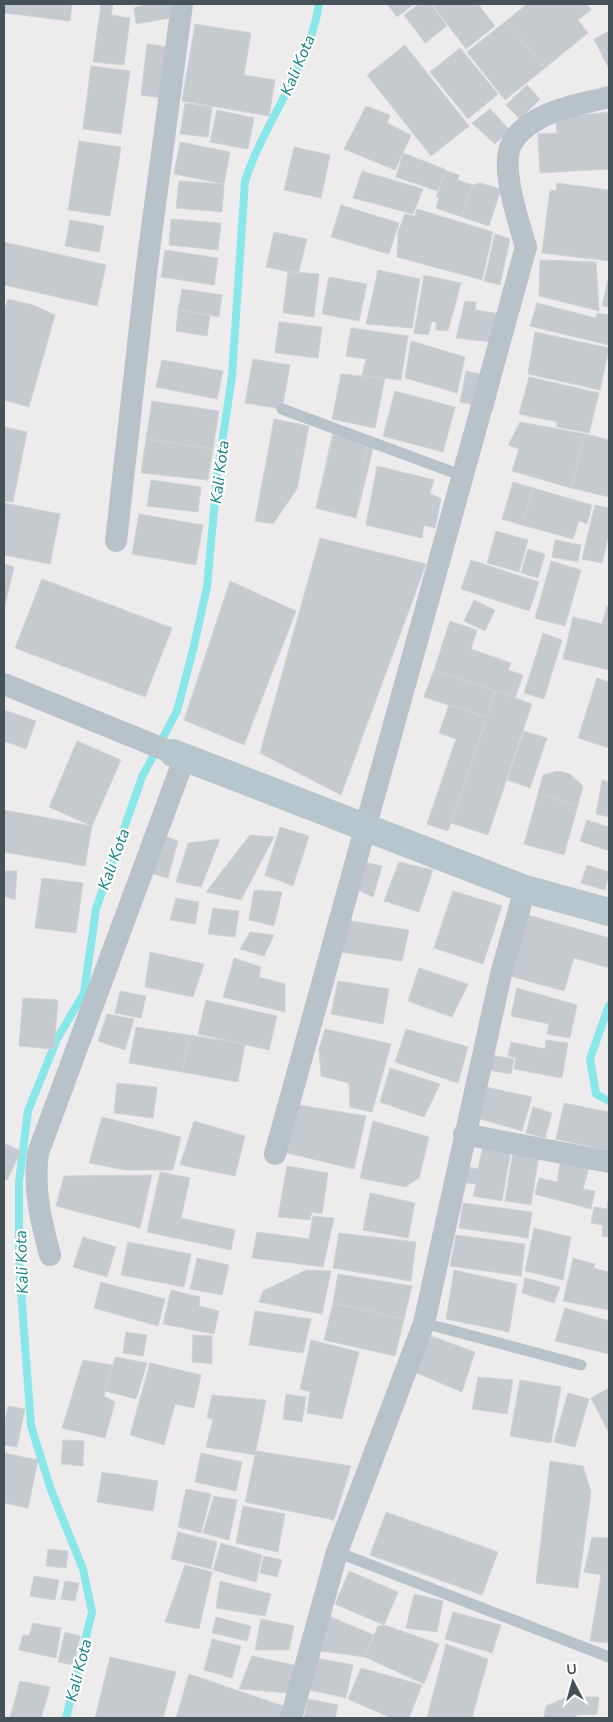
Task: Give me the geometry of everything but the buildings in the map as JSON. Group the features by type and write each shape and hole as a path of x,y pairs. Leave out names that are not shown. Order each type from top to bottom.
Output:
{"street":[{"path":"116,541 147,265 182,4"},
{"path":"276,1154 526,247 511,193 508,165 510,144 522,129 542,117 609,96"},
{"path":"4,684 130,734 178,756 525,889 609,911"},
{"path":"50,1255 39,1214 36,1191 38,1153 178,756"},
{"path":"291,1718 337,1552 424,1323 464,1134 501,974 525,889"},
{"path":"464,1134 609,1162"}],"lane":[{"path":"282,409 463,476"},
{"path":"424,1323 581,1365"},
{"path":"337,1552 609,1657"}],"waterway":[{"name":"Kali Kota","path":"66,1718 92,1612 83,1569 51,1490 31,1426 19,1263 19,1182 28,1111 57,1039 84,993 96,909 142,777 177,711 207,587 217,477 232,376 245,181 306,50 319,4"},
{"path":"609,1005 590,1059 596,1094 609,1101"}]}
